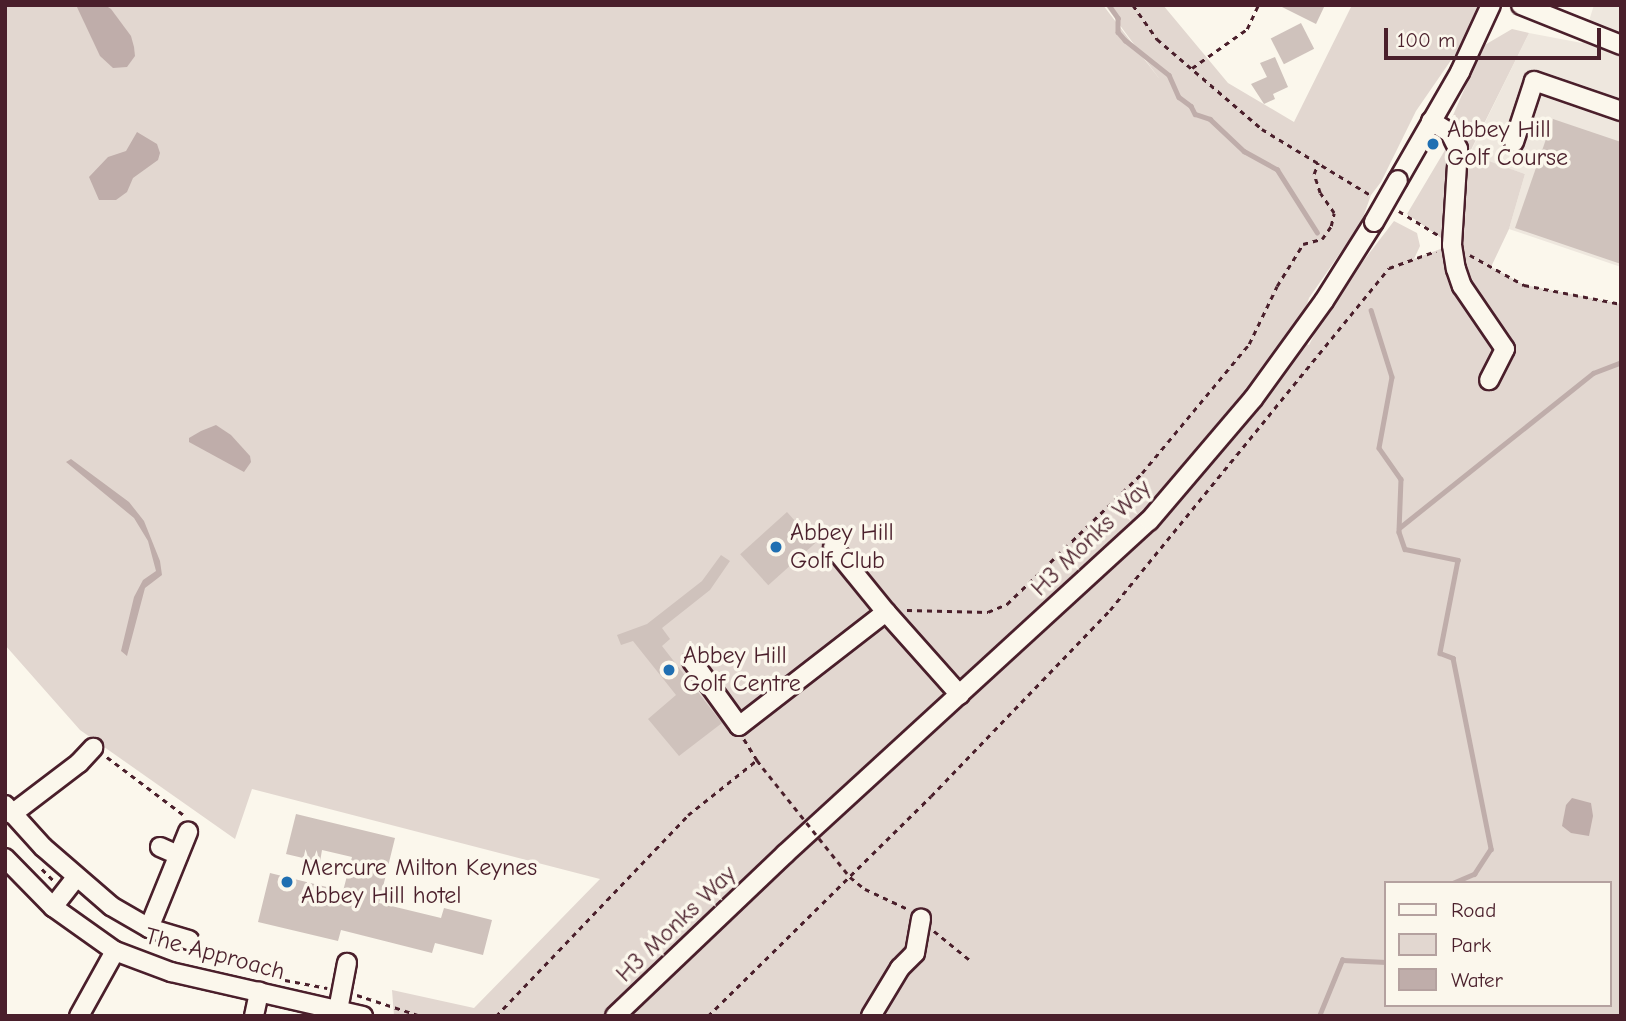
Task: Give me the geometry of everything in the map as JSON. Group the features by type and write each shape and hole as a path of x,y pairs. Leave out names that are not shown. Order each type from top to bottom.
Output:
{"street":[{"name":"H3 Monks Way","path":"615,1016 785,854 1149,521 1253,399 1324,300 1374,222 1460,72 1491,5"},
{"path":"1521,5 1548,11 1621,45"},
{"path":"1514,142 1534,81 1621,111"},
{"path":"1431,121 1450,133 1458,149 1452,245 1462,286 1504,349 1489,380"},
{"path":"833,547 886,612 960,695"},
{"path":"692,661 738,726 886,612"},
{"path":"93,748 84,769 9,810 76,878 111,906 149,928 189,940"},
{"path":"149,928 188,832"},
{"path":"160,847 178,855"},
{"name":"The Approach","path":"5,858 53,907 115,951 171,972 363,1016"},
{"path":"53,907 76,878"},
{"path":"871,1016 900,968 915,953 921,919"},
{"path":"79,1016 115,951"},
{"path":"338,1010 347,963"},
{"path":"254,1016 259,992"}],"path":[{"path":"1133,5 1157,38 1262,130 1382,202"},
{"path":"1192,68 1247,29 1258,5"},
{"path":"886,612 922,609 988,612 1007,604 1142,473 1249,344 1277,286 1303,244 1322,239 1331,226 1334,213 1320,193 1314,174 1318,163"},
{"path":"1394,209 1524,285 1621,304"},
{"path":"708,1016 850,877 1110,610 1389,268 1452,245"},
{"path":"738,726 762,768 850,877"},
{"path":"93,748 184,814 188,832"},
{"path":"496,1016 688,815 757,760"}],"shaded area":[{"path":"1594,5 1621,5 1621,267 1509,229 1525,174 1469,155 1529,33 1582,43"}],"green space":[{"path":"5,5 1103,5 1161,81 1105,5 1163,5 1228,83 1294,122 1352,5 1489,5 1416,111 1381,182 1371,195 1361,223 1309,298 1296,339 1309,345 1328,307 1394,221 1417,233 1420,246 1414,259 1451,245 1407,214 1448,145 1448,127 1483,46 1512,29 1529,33 1469,154 1525,174 1509,229 1491,267 1524,285 1621,304 1621,1016 394,1016 392,990 474,1008 600,879 252,789 235,839 80,730 5,645"}],"water":[{"path":"76,5 105,5 111,9 131,36 135,56 127,67 113,68 100,56"},
{"path":"137,132 157,144 160,153 158,160 133,178 127,192 116,200 99,200 89,177 108,157 126,151"},
{"path":"216,425 231,435 250,456 251,462 244,472 189,442 189,438"},
{"path":"71,459 129,502 144,521 160,561 162,575 145,588 127,656 121,651 134,597 143,580 156,571 148,541 134,518 66,462"},
{"path":"1572,798 1591,803 1593,816 1589,836 1571,833 1562,826 1566,805"}],"building":[{"path":"1278,5 1325,5 1316,24"},
{"path":"1301,23 1314,49 1284,64 1271,38"},
{"path":"1275,57 1288,87 1273,94 1275,99 1264,104 1251,84 1267,77 1260,63"},
{"path":"1553,119 1621,142 1621,264 1515,228"},
{"name":"Abbey Hill Golf Club","path":"787,512 815,543 768,585 740,554"},
{"name":"Abbey Hill Golf Centre","path":"721,555 730,561 710,590 662,628 670,639 662,646 722,723 679,756 648,719 676,695 633,641 621,645 617,635 647,624 702,581"},
{"name":"Mercure Milton Keynes Abbey Hill hotel","path":"296,814 395,838 379,903 441,918 444,908 492,920 483,955 435,943 432,953 341,930 338,941 258,922 270,873 343,891 352,857 322,850 320,862 286,854"}],"waterway":[{"path":"1109,5 1118,18 1118,32 1169,75 1179,97 1191,106 1195,114 1210,119 1244,151 1277,169 1317,232"},
{"path":"1371,310 1392,377 1379,448 1401,479 1399,532 1405,549 1458,560 1440,653 1453,658 1491,849 1475,874 1459,881"},
{"path":"1399,528 1593,373 1621,362"},
{"path":"1319,1016 1342,960 1384,962"}],"place":[{"name":"Abbey Hill Golf Course","path":"1433,144"},
{"name":"Abbey Hill Golf Club","path":"776,547"},
{"name":"Abbey Hill Golf Centre","path":"669,670"},
{"name":"Mercure Milton Keynes Abbey Hill hotel","path":"287,882"}]}
